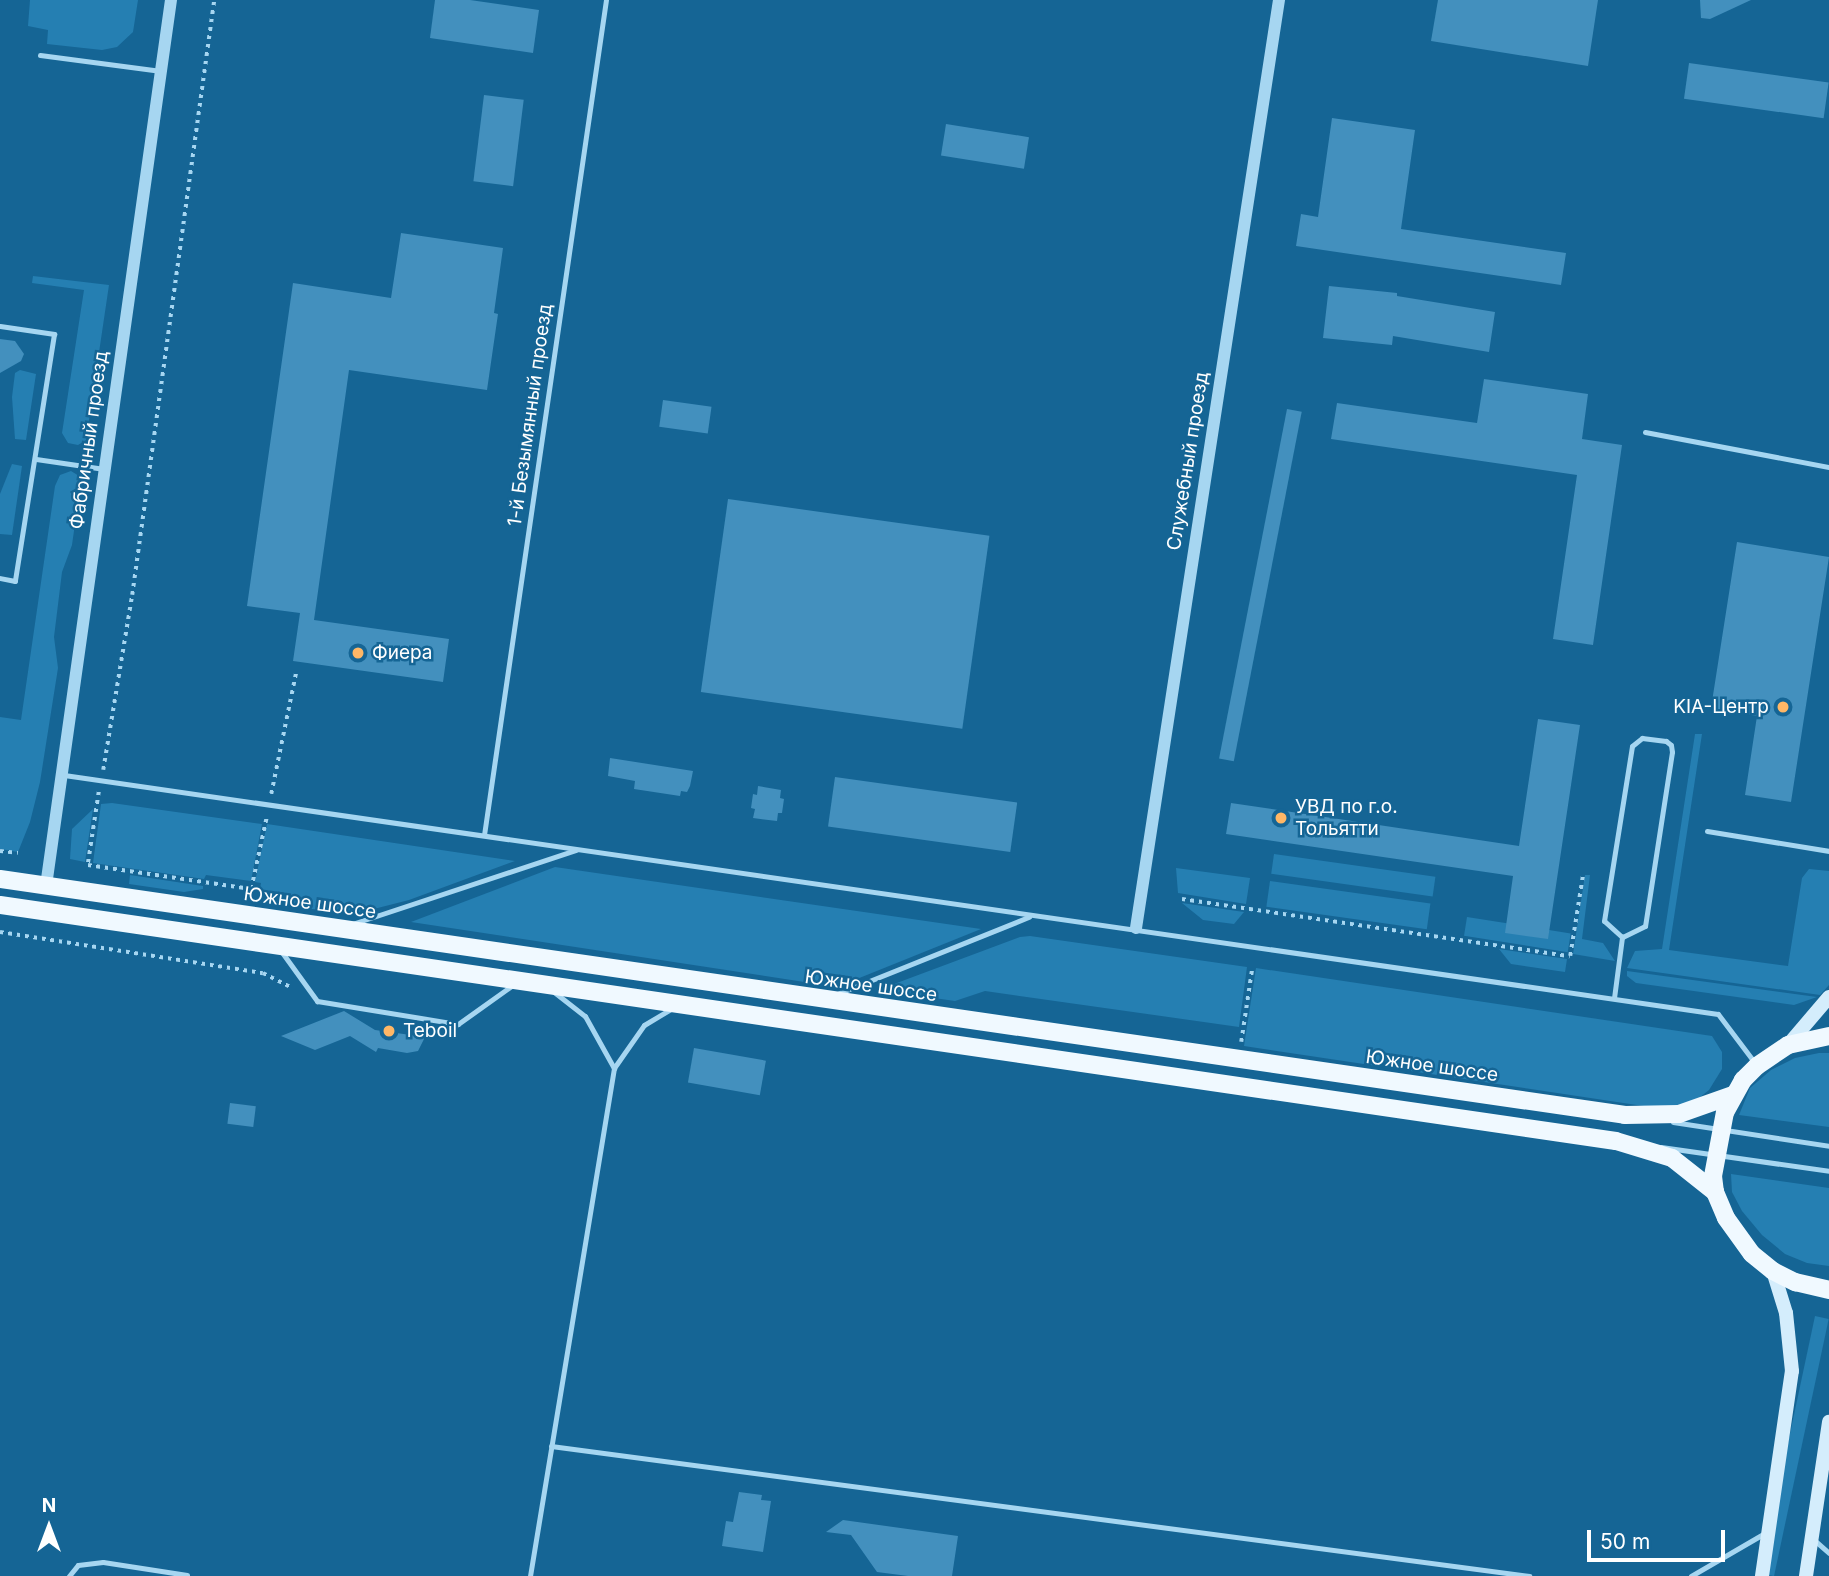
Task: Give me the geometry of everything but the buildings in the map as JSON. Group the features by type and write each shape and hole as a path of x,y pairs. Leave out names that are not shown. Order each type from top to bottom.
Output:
{"main road":[{"name":"Южное шоссе","path":"0,879 1625,1115 1679,1114 1733,1095"},
{"path":"0,905 1616,1141 1672,1158 1715,1192 1739,1238 1773,1271 1795,1282 1829,1290"},
{"path":"1715,1192 1720,1129 1733,1095 1757,1066 1788,1045 1829,997"},
{"path":"1788,1045 1829,1036"},
{"path":"1762,1576 1792,1371 1786,1313 1773,1271"},
{"path":"1806,1576 1829,1422"}],"street":[{"name":"Фабричный проезд","path":"46,886 64,775 104,469 171,0"},
{"name":"Служебный проезд","path":"1136,929 1279,0"}],"lane":[{"name":"1-й Безымянный проезд","path":"484,835 606,0"},
{"path":"40,55 161,71"},
{"path":"0,326 54,334 15,581 0,578"},
{"path":"1645,432 1829,467"},
{"path":"36,459 104,469"},
{"path":"1642,738 1666,741 1671,745 1672,752 1645,926 1622,937 1604,920 1632,746 1642,738"},
{"path":"64,775 1718,1014 1757,1066"},
{"path":"1707,831 1829,851"},
{"path":"340,928 579,849"},
{"path":"823,1000 1032,916"},
{"path":"1614,999 1622,937"},
{"path":"277,945 317,1001 458,1024 517,981"},
{"path":"547,986 585,1016 614,1068"},
{"path":"530,1576 614,1068 644,1025 678,1006"},
{"path":"1625,1115 1829,1146"},
{"path":"1616,1141 1829,1171"},
{"path":"551,1446 1530,1576"},
{"path":"1691,1576 1768,1531"},
{"path":"1812,1538 1829,1553"},
{"path":"69,1576 78,1565 103,1562 189,1576"}],"path":[{"path":"214,0 132,595 88,865 251,889 296,672"},
{"path":"0,851 18,853"},
{"path":"1182,899 1570,956 1583,874"},
{"path":"0,932 263,973 317,1001"},
{"path":"1241,1045 1252,968"}],"shaded area":[{"path":"30,0 138,0 133,32 117,47 102,50 47,44 48,30 28,26"},
{"path":"33,276 109,285 86,440 78,445 68,443 62,433 84,290 32,283"},
{"path":"20,370 36,374 26,440 15,439 12,397 15,373"},
{"path":"12,464 22,466 12,535 0,534 0,494"},
{"path":"71,471 79,476 81,482 72,545 62,572 54,637 58,668 40,782 30,822 18,852 0,849 0,717 21,720 55,486 60,475"},
{"path":"1695,734 1702,734 1669,950 1788,966 1802,878 1809,869 1829,871 1829,985 1820,995 1627,968 1635,951 1662,949"},
{"path":"112,803 262,824 251,881 206,875 204,879 93,863 101,804"},
{"path":"93,809 85,862 70,859 72,829"},
{"path":"267,824 515,861 409,900 362,912 342,913 283,905 259,894 261,883 255,882"},
{"path":"1274,854 1435,877 1433,896 1271,874"},
{"path":"555,867 981,929 837,987 411,922"},
{"path":"1176,868 1250,878 1246,904 1178,893"},
{"path":"130,875 203,886 203,889 184,892 129,884"},
{"path":"1585,875 1590,875 1582,939 1603,943 1615,961 1573,954"},
{"path":"1270,881 1430,904 1427,929 1266,907"},
{"path":"1182,903 1244,912 1234,924 1203,920"},
{"path":"1467,917 1571,933 1568,952 1464,936"},
{"path":"1030,936 1247,967 1239,1027 985,991 955,1001 878,990 1020,937"},
{"path":"1499,949 1567,959 1565,972 1511,964"},
{"path":"1256,968 1712,1036 1722,1052 1722,1069 1709,1090 1699,1098 1675,1107 1650,1107 1244,1046"},
{"path":"1627,971 1817,997 1794,1005 1636,983 1627,976"},
{"path":"1829,1053 1829,1127 1739,1115 1750,1088 1771,1070 1795,1058"},
{"path":"1731,1174 1829,1188 1829,1266 1807,1263 1785,1254 1762,1235 1742,1211 1732,1192"},
{"path":"1815,1316 1829,1319 1774,1576 1760,1573"}],"place":[{"name":"Фиера","path":"358,653"},
{"name":"KIA-Центр","path":"1783,707"},
{"name":"УВД по г.о. Тольятти","path":"1281,818"},
{"name":"Teboil","path":"389,1031"}]}
